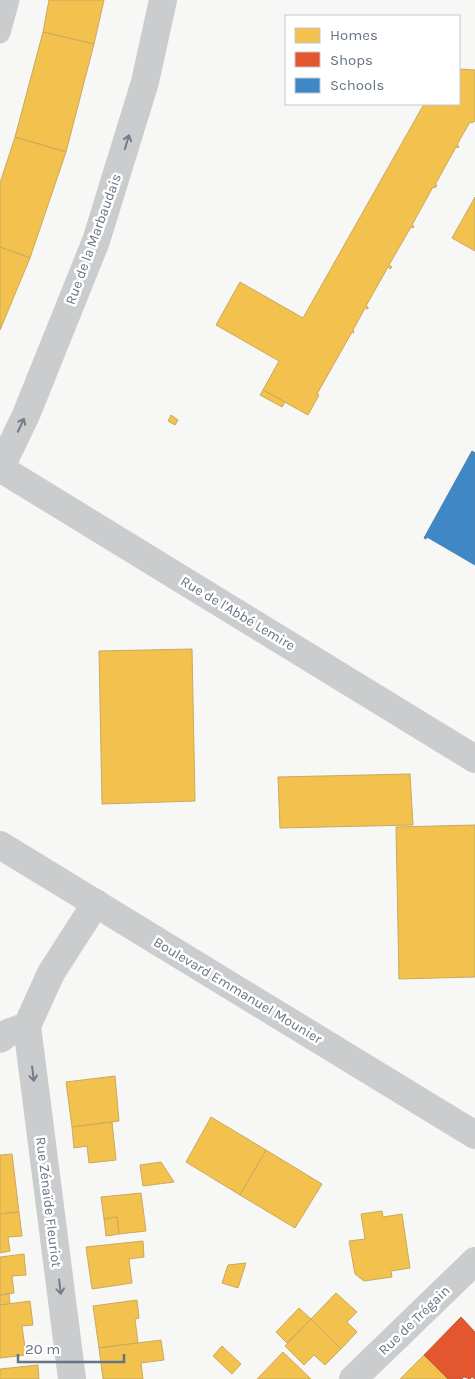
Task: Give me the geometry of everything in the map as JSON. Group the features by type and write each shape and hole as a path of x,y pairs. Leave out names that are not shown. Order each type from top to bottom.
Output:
{"street":[{"path":"0,33 9,0"},
{"name":"Rue de la Marbaudais","path":"0,469 26,415 99,232 146,82 163,0"},
{"name":"Rue de l'Abbé Lemire","path":"0,469 475,759"},
{"name":"Boulevard Emmanuel Mounier","path":"0,845 475,1135"},
{"path":"0,1039 8,1033 27,1026 51,973 96,903"},
{"name":"Rue Zénaïde Fleuriot","path":"27,1026 72,1379"},
{"name":"Rue de Trégain","path":"353,1379 475,1261"}],"building: Homes":[{"path":"49,0 104,0 94,44 43,32"},
{"path":"43,32 94,44 66,152 15,137"},
{"path":"460,69 475,70 475,121 470,122 463,134 457,145 459,146 458,148 456,147 435,185 437,185 435,188 433,187 412,225 414,226 413,228 411,227 389,265 392,267 390,269 388,267 366,306 368,309 365,308 353,330 354,333 352,332 317,394 319,395 308,415 263,390 279,361 216,325 240,282 303,318 423,105 460,105"},
{"path":"15,137 66,152 30,258 0,247 0,183"},
{"path":"475,197 475,251 452,238"},
{"path":"0,247 30,258 0,330"},
{"path":"263,390 285,402 282,407 260,395"},
{"path":"171,415 178,420 175,425 168,421"},
{"path":"192,649 195,801 102,804 99,651"},
{"path":"410,774 413,825 280,828 278,777"},
{"path":"475,825 475,977 399,979 396,827"},
{"path":"115,1076 119,1121 72,1127 66,1082"},
{"path":"211,1117 266,1150 240,1195 186,1162"},
{"path":"112,1122 116,1160 89,1163 87,1146 74,1148 72,1127"},
{"path":"266,1150 322,1184 295,1228 240,1195"},
{"path":"12,1154 19,1212 0,1214 0,1155"},
{"path":"161,1162 174,1182 143,1186 140,1165"},
{"path":"141,1193 146,1231 119,1234 117,1217 104,1219 101,1197"},
{"path":"382,1211 383,1217 402,1214 410,1268 391,1271 392,1277 364,1281 355,1274 349,1241 365,1239 361,1214"},
{"path":"19,1212 22,1236 8,1237 10,1251 0,1253 0,1214"},
{"path":"117,1217 119,1234 106,1236 104,1219"},
{"path":"143,1241 144,1257 129,1259 132,1283 92,1289 86,1247"},
{"path":"24,1254 26,1275 12,1276 14,1293 0,1295 0,1257"},
{"path":"246,1263 238,1288 222,1283 228,1265"},
{"path":"336,1293 357,1312 347,1322 357,1332 341,1349 311,1319"},
{"path":"9,1294 10,1304 0,1305 0,1295"},
{"path":"137,1300 139,1318 135,1319 138,1343 99,1348 93,1306"},
{"path":"30,1301 33,1325 22,1326 26,1355 0,1358 0,1305"},
{"path":"299,1308 311,1319 287,1343 276,1332"},
{"path":"311,1319 341,1349 325,1365 314,1355 304,1365 285,1346"},
{"path":"161,1340 164,1360 141,1363 143,1379 103,1379 99,1348"},
{"path":"222,1346 241,1364 232,1374 213,1356"},
{"path":"283,1352 311,1379 257,1379"},
{"path":"424,1355 448,1379 400,1379"},
{"path":"38,1365 39,1379 0,1379 0,1369"}],"building: Shops":[{"path":"461,1317 475,1332 475,1379 464,1377 462,1379 448,1379 424,1355"}],"building: Schools":[{"path":"472,451 475,453 475,565 427,537 426,539 424,538"}]}
